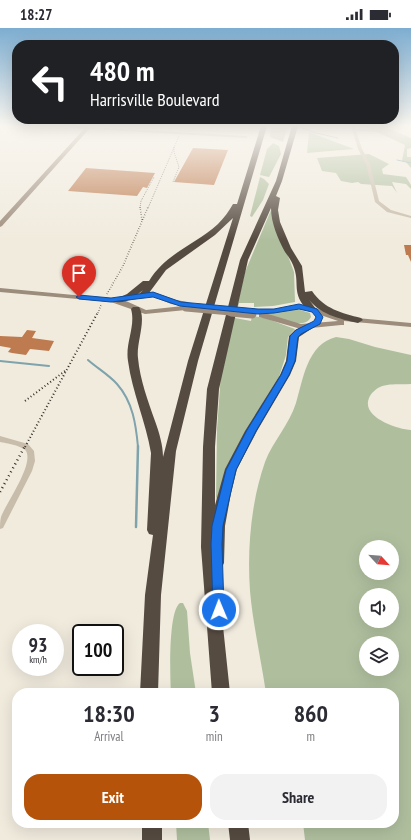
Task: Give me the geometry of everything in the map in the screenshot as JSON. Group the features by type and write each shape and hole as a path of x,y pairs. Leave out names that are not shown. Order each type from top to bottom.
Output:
{"highway":[{"path":"153,595 170,452 193,361 252,164"},
{"path":"284,164 274,207 276,219 286,246 294,258 311,298 328,310 358,320"},
{"path":"115,300 138,291 164,268 218,229 235,208 249,175"},
{"path":"221,687 208,547 209,447 213,389 244,260 279,181"},
{"path":"142,295 152,287 164,268"},
{"path":"300,274 301,296 313,310"},
{"path":"136,309 137,316 132,341 132,355 155,441 156,453 149,688"},
{"path":"221,687 216,544 224,493 231,470 239,453 285,375 291,361 294,336 311,326"},
{"path":"152,828 152,840"},
{"path":"239,828 240,840"}],"main road":[{"path":"0,225 55,164"},
{"path":"0,290 115,300 140,311 150,312 186,306"},
{"path":"115,300 153,294 186,306 253,312 274,311 299,307 313,310 328,316 411,325"},
{"path":"136,309 134,304 135,300 142,295"},
{"path":"311,326 320,317 313,310"},
{"path":"253,312 298,327 342,323 411,329"}],"street":[{"path":"368,164 378,202 389,210 409,216"},
{"path":"0,439 25,446 30,451 31,461 28,471 0,526"}],"green space":[{"path":"263,164 276,164 269,177 260,175"},
{"path":"319,164 389,164 382,169 383,174 406,177 411,185 411,189 406,184 392,182 397,193 392,186 341,181 336,173 322,171"},
{"path":"260,177 269,184 263,200 252,217 250,216"},
{"path":"271,210 294,272 295,302 273,306 254,307 254,303 239,303 235,318 251,321 252,316 265,318 295,329 288,337 286,355 278,380 217,500 217,429 221,373 245,272"},
{"path":"297,309 310,313 311,317 308,321 303,323 291,322 268,314 268,313"},
{"path":"336,337 411,355 411,384 380,387 371,394 368,405 370,411 382,421 397,427 411,430 411,840 305,840 304,828 399,828 399,688 265,688 250,591 249,559 253,509 260,477 268,454 293,411 304,374 312,355 318,347 326,341"},
{"path":"180,603 183,603 187,611 190,653 195,688 171,688 170,660 173,618"},
{"path":"176,828 209,828 210,840 177,840"}],"building":[{"path":"184,164 222,164 214,185 174,182"},
{"path":"86,168 155,173 147,188 143,187 137,196 68,191"},
{"path":"404,245 411,245 411,262 408,255 406,255"},
{"path":"27,330 36,331 32,338 54,341 49,351 30,349 26,355 8,352 11,348 0,346 0,336 22,337"}],"waterway":[{"path":"88,360 114,381 127,398 135,422 138,447"},
{"path":"0,361 49,366"},
{"path":"136,527 138,447"}],"railway":[{"path":"148,208 167,164"},
{"path":"173,182 179,167 178,164"},
{"path":"140,207 141,201 154,177"},
{"path":"140,207 142,220"},
{"path":"107,294 123,266 148,207"},
{"path":"98,313 101,305"},
{"path":"25,447 98,312"},
{"path":"25,401 65,371"},
{"path":"0,492 25,446"}],"route":[{"path":"79,297 111,300 128,299 153,294 180,304 258,312 274,311 294,307 306,307 315,311 320,317 317,323 294,336 291,361 285,375 251,430 231,470 220,511 216,544 219,610"}]}
